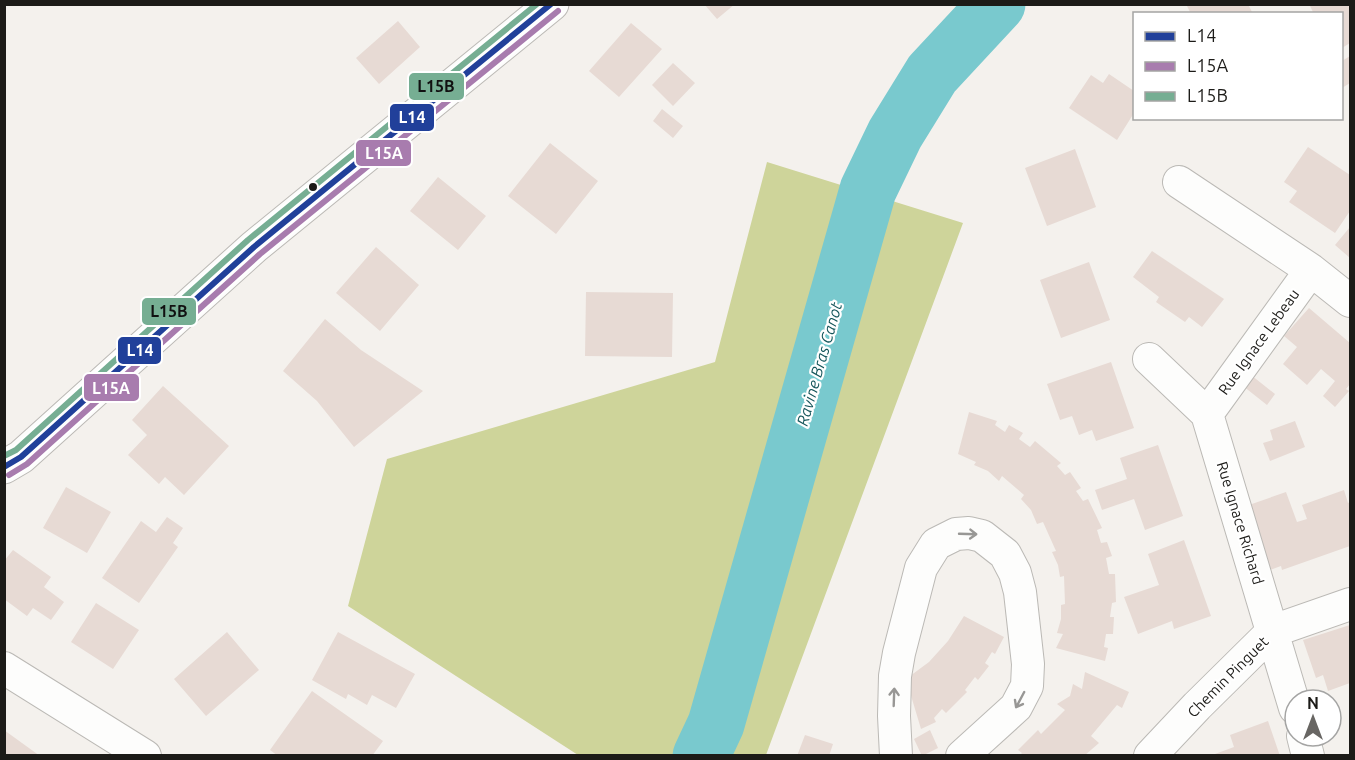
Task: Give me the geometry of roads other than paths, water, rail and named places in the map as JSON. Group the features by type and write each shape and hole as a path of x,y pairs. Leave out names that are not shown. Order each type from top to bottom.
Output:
{"street":[{"path":"4,467 21,457 254,247 552,4"},
{"path":"1179,182 1311,270 1350,302"},
{"name":"Rue Ignace Lebeau","path":"1207,414 1311,270"},
{"name":"Rue Ignace Richard","path":"1149,359 1207,414 1289,688"},
{"path":"896,756 895,676 921,567 936,544 956,534 969,533 982,536 1005,554 1015,573 1020,592 1029,664 1026,686 1016,707 962,756"},
{"name":"Chemin Pinguet","path":"1150,756 1197,706 1274,632 1350,604"},
{"path":"4,668 145,756"}],"waterway":[{"name":"Ravine Bras Canot","path":"701,756 716,724 868,190 895,134 932,74 997,4"}]}
